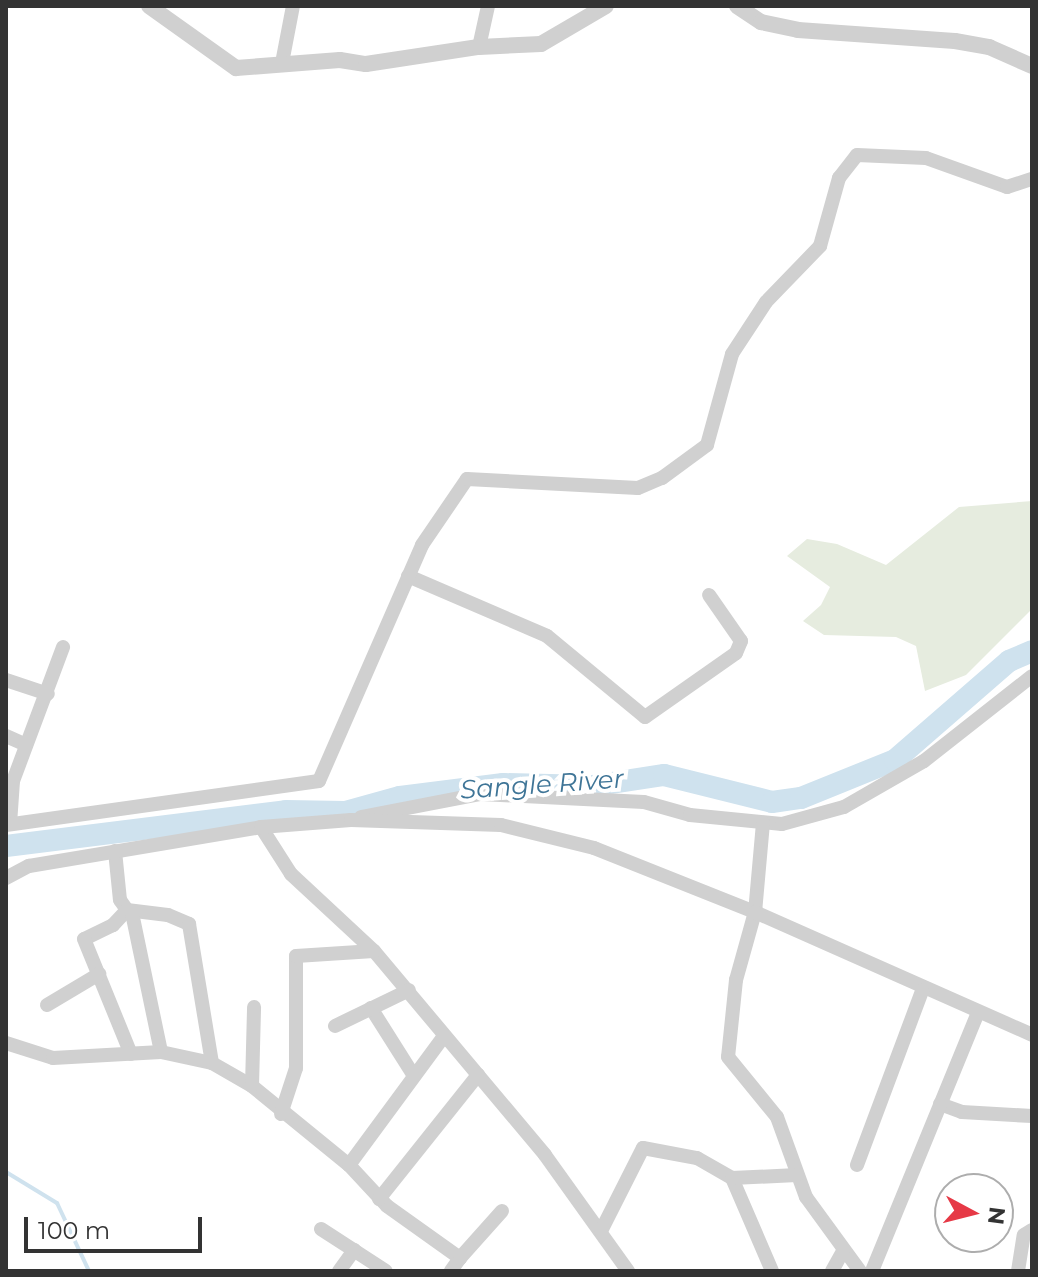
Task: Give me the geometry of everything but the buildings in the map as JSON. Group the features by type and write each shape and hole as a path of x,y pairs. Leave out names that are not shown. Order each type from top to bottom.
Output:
{"street":[{"path":"149,6 236,68 282,63 366,64 479,47 541,44 606,6"},
{"path":"282,63 293,6"},
{"path":"479,47 488,6"},
{"path":"737,6 761,22 798,30 955,41 989,47 1032,66"},
{"path":"63,647 48,694 9,782 8,824 319,781 422,545 471,477 638,488 662,478 707,445 732,354 766,302 820,246 839,178 857,155 926,158 1007,187 1032,179"},
{"path":"408,576 547,636 645,717 736,653 741,641 709,595"},
{"path":"351,820 395,807 481,794 644,802 690,815 782,824 844,807 924,761 1032,676"},
{"path":"6,680 48,694"},
{"path":"6,736 26,745"},
{"path":"6,865 29,866 261,827 351,820 501,825 594,848 755,912 922,991 1032,1035"},
{"path":"763,823 755,912 736,980 728,1057 732,1069 777,1117 797,1175 842,1253 860,1271"},
{"path":"261,827 291,874 374,951 409,990 601,1231 628,1271"},
{"path":"115,851 120,900 130,912 161,1052"},
{"path":"6,878 29,866"},
{"path":"131,1054 84,939 113,925 130,912 168,915 189,924 212,1063"},
{"path":"281,1114 296,1068 296,956 374,951"},
{"path":"47,1005 99,974"},
{"path":"335,1026 409,990"},
{"path":"857,1165 922,991"},
{"path":"252,1086 254,1007"},
{"path":"371,1008 414,1076"},
{"path":"872,1271 977,1015"},
{"path":"349,1165 444,1036"},
{"path":"6,1043 53,1058 161,1052 212,1063 252,1086 281,1114 349,1165 379,1199 460,1258"},
{"path":"379,1199 478,1075"},
{"path":"940,1104 962,1112 1032,1116"},
{"path":"601,1231 643,1148 697,1158 732,1178 797,1175"},
{"path":"732,1178 772,1271"},
{"path":"451,1271 502,1211"},
{"path":"321,1229 386,1271"},
{"path":"1018,1271 1024,1235 1032,1230"},
{"path":"339,1271 354,1250"},
{"path":"832,1271 842,1253"}],"shaded area":[{"path":"1032,501 1032,609 966,675 925,691 916,646 896,637 824,635 803,621 821,605 830,587 787,556 807,539 837,544 886,565 959,507"}],"waterway":[{"name":"Sangle River","path":"6,846 286,811 345,812 400,797 503,784 592,786 664,775 772,802 801,798 895,760 1009,661 1032,651"},
{"path":"6,1172 57,1203 89,1271"}]}
